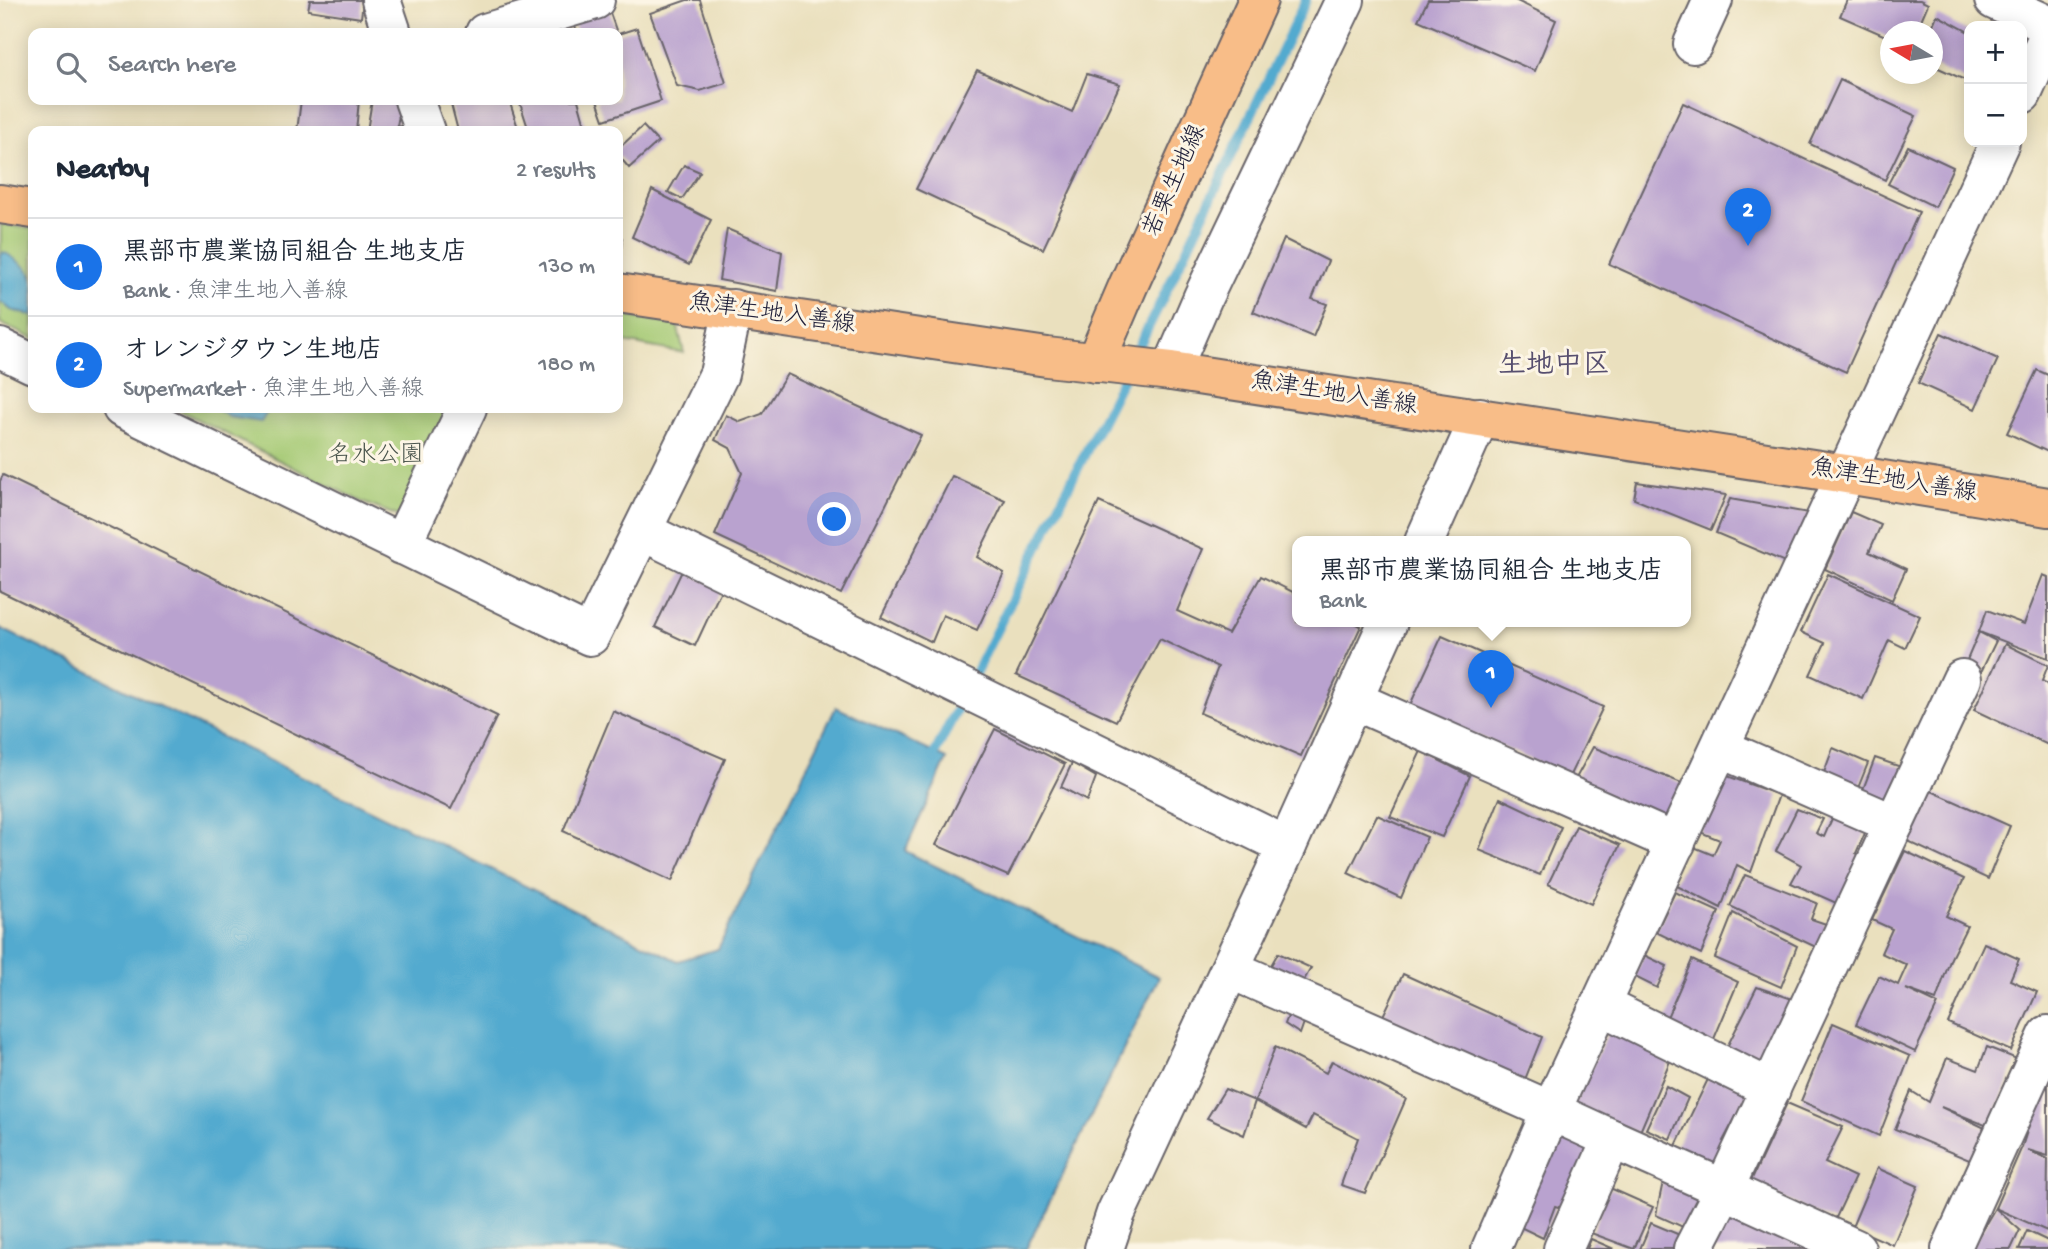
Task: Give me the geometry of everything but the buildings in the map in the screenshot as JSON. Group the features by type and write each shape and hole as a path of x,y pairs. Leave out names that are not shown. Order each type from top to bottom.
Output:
{"main road":[{"name":"若栗生地線","path":"1095,363 1258,0"},
{"path":"0,204 28,208"},
{"name":"魚津生地入善線","path":"623,294 1480,417 2048,507"}],"street":[{"path":"381,0 390,28"},
{"path":"502,28 595,0"},
{"path":"1171,371 1203,297 1345,0"},
{"path":"1692,44 1713,0"},
{"path":"1994,0 2048,24"},
{"path":"2027,84 2048,37"},
{"path":"416,105 423,126"},
{"path":"1492,1249 1550,1111 1998,147"},
{"path":"132,413 590,636 719,374 733,309"},
{"path":"0,348 28,362"},
{"path":"401,545 465,413"},
{"path":"1427,536 1480,417"},
{"path":"642,531 1287,846"},
{"path":"1104,1249 1116,1213 1386,627"},
{"path":"1693,1249 1724,1189 1962,679"},
{"path":"1353,700 1675,844"},
{"path":"1720,748 1894,824"},
{"path":"1230,969 1856,1249"},
{"path":"1600,1005 1771,1089"},
{"path":"1951,1249 2048,1035"},
{"path":"1563,1249 1612,1139"}],"green space":[{"path":"1,224 28,228 28,337 0,323"},
{"path":"623,316 677,324 684,353 623,342"},
{"name":"名水公園","path":"185,413 449,413 401,517 364,503"}],"water":[{"path":"4,252 28,271 28,315 11,310 0,301 0,256"},
{"path":"223,413 267,413 261,422 229,417"},
{"path":"0,628 678,961 718,949 836,707 947,759 905,851 1159,977 1026,1249 0,1249"}],"waterway":[{"path":"1133,358 1306,0"},
{"path":"929,765 1126,372"}],"place":[{"name":"オレンジタウン生地店","path":"1748,246"},
{"name":"黒部市農業協同組合 生地支店","path":"1491,708"}],"district":[{"name":"生地中区","path":"1554,366"}]}
